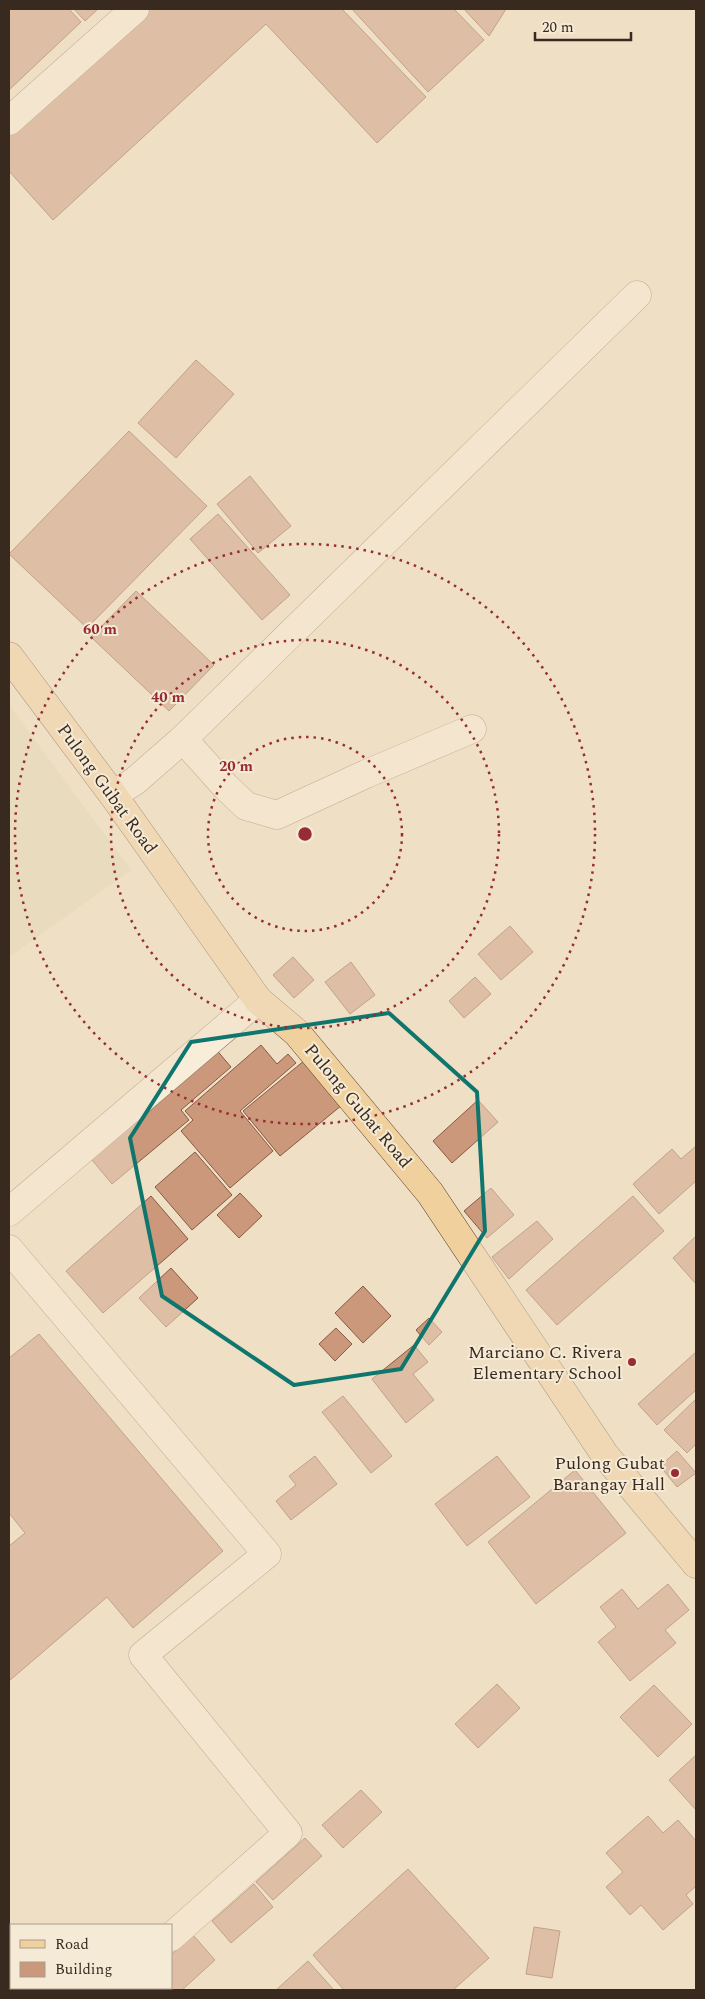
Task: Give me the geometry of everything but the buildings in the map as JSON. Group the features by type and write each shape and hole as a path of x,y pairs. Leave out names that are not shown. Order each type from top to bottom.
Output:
{"main road":[{"name":"Pulong Gubat Road","path":"9,656 113,795 258,1000 297,1033 430,1193 605,1455 696,1564"}],"lane":[{"path":"9,121 135,9"},
{"path":"113,795 135,781 183,739 637,295"},
{"path":"183,739 226,787 246,806 277,815 366,774 472,729"},
{"path":"9,1212 258,1000"},
{"path":"9,1249 267,1554 144,1655 288,1833 172,1936"}],"highlighted area":[{"path":"389,1013 477,1092 485,1231 401,1369 294,1385 162,1296 130,1138 191,1042"}],"shaded area":[{"path":"9,705 131,870 9,957"}],"place":[{"name":"Marciano C. Rivera Elementary School","path":"632,1362"},
{"name":"Pulong Gubat Barangay Hall","path":"675,1473"}]}
